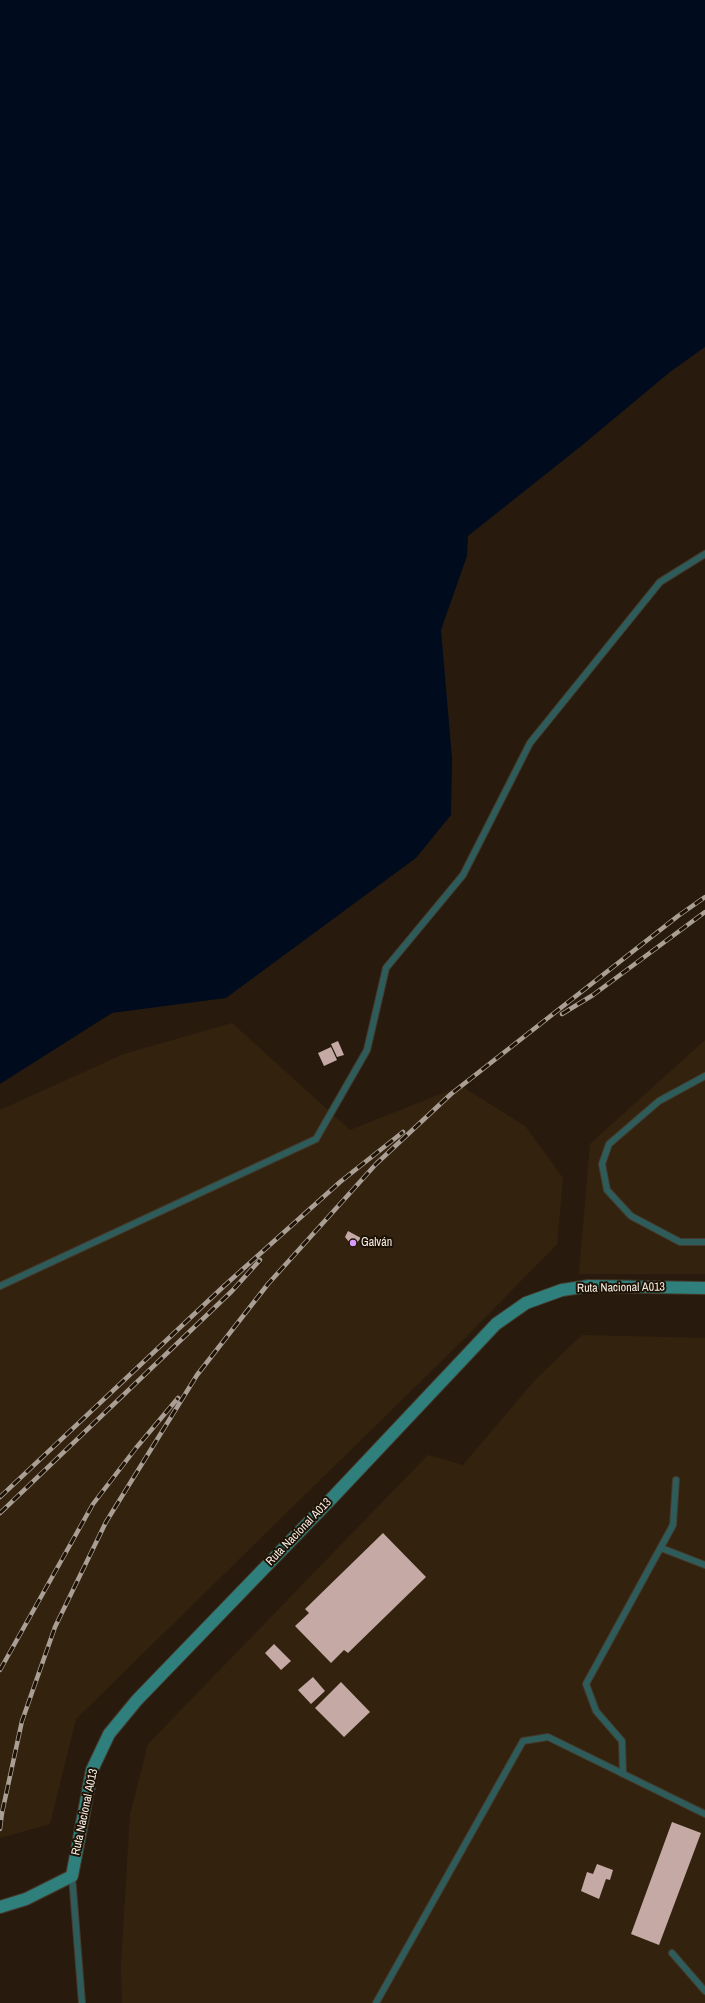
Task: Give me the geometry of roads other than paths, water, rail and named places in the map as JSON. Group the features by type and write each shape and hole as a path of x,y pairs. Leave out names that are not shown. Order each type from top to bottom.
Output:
{"street":[{"name":"Ruta Nacional A013","path":"72,1876 92,1770 109,1734 137,1700 333,1497 496,1324 526,1303 562,1290 589,1286 705,1288"},
{"path":"0,1907 26,1899 72,1876"}],"lane":[{"path":"0,1286 316,1139 367,1050 386,968 463,875 530,743 660,582 705,554"},
{"path":"705,1076 659,1102 609,1144 602,1164 607,1190 631,1216 680,1242 705,1242"},
{"path":"623,1774 622,1741 596,1711 586,1684 674,1525 676,1480"},
{"path":"660,1548 705,1566"},
{"path":"376,2003 523,1741 548,1737 705,1814"},
{"path":"72,1876 82,2003"},
{"path":"672,1953 705,1991"}],"water":[{"path":"0,0 705,0 705,347 670,372 580,447 468,536 467,556 441,630 452,758 451,815 416,858 226,998 112,1013 0,1084"}],"railway":[{"path":"0,1829 2,1813 22,1721 55,1627 106,1522 197,1375 268,1284 376,1164 451,1094 678,916 705,897"},
{"path":"562,1014 593,995 705,912"},
{"path":"0,1497 224,1286 340,1182 403,1132"},
{"path":"0,1513 232,1291 260,1260"},
{"path":"0,1670 93,1504 136,1448 178,1398"}],"place":[{"name":"Galván","path":"353,1243"}]}
